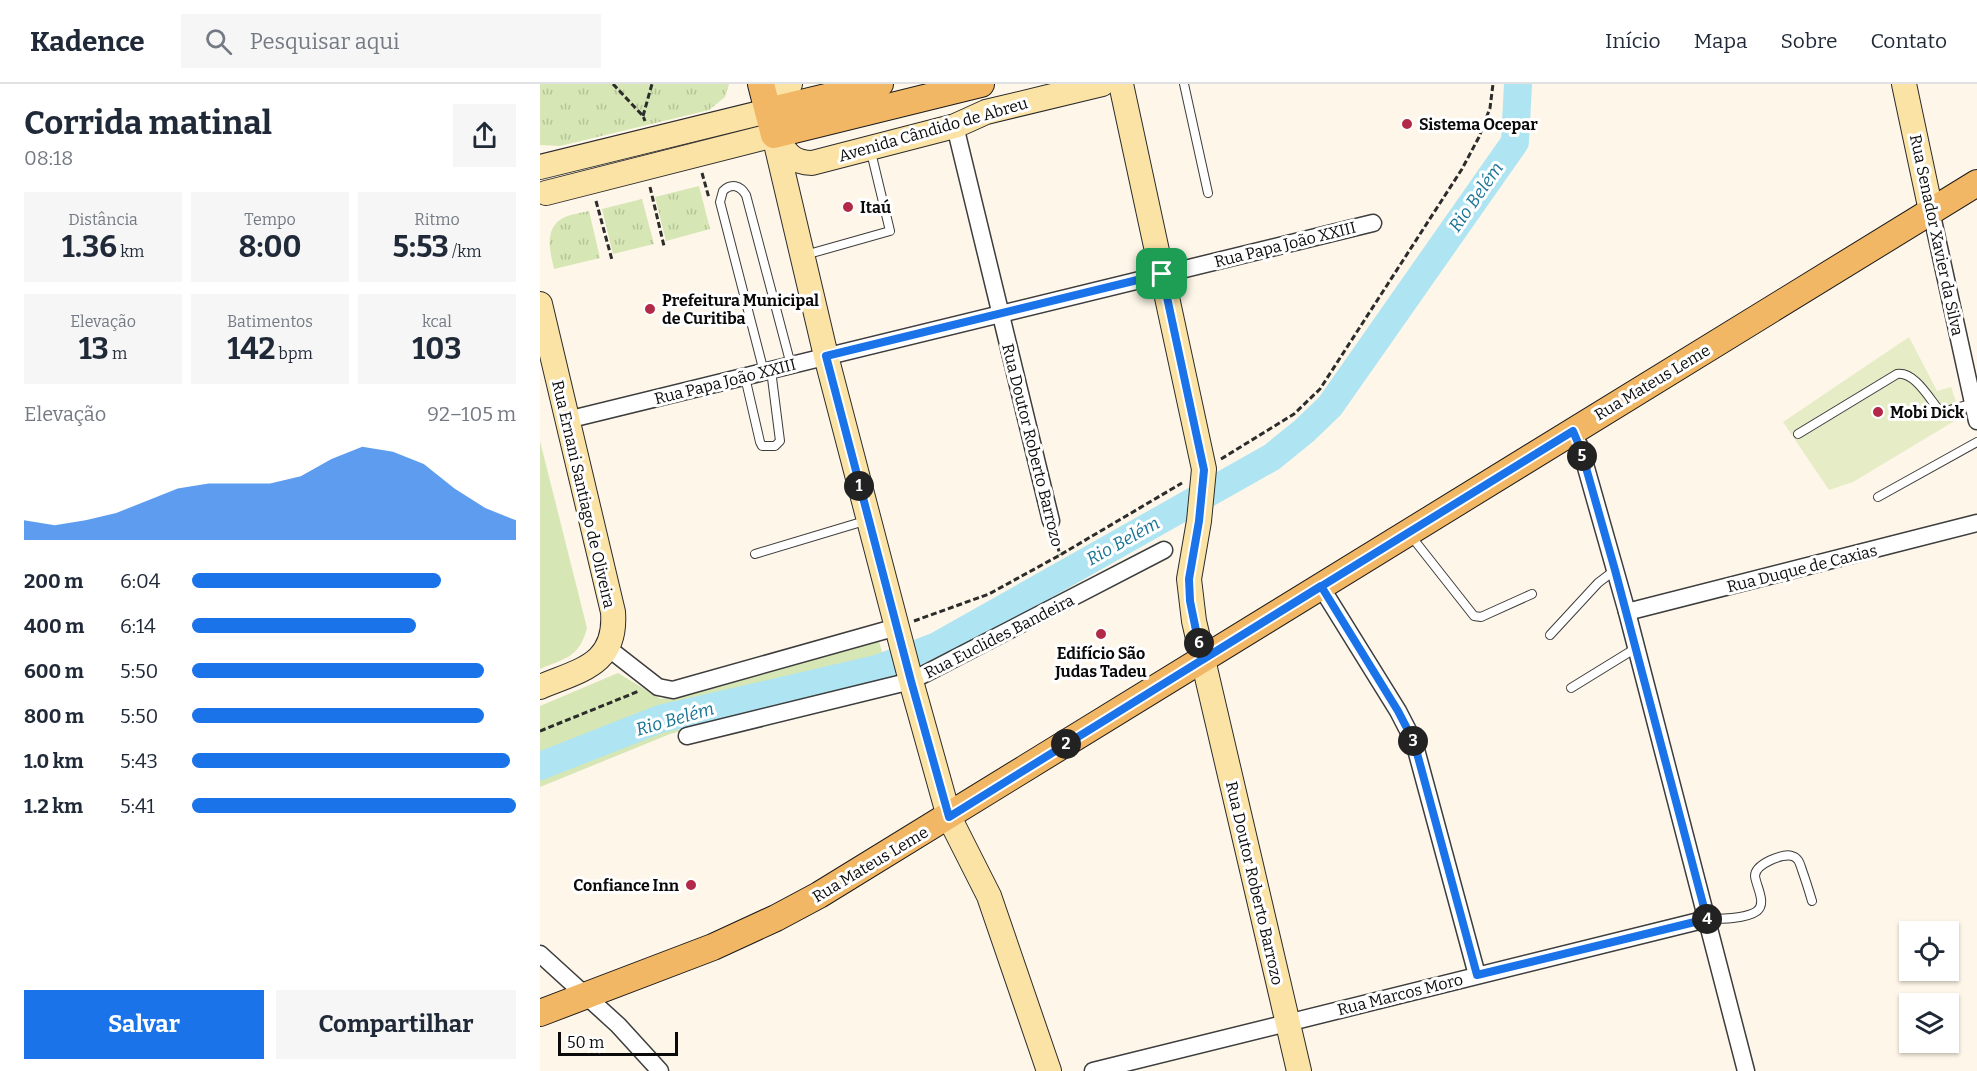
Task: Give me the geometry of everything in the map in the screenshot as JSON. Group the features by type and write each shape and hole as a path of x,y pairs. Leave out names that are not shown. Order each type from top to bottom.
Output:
{"main road":[{"path":"761,84 868,520 902,632 909,675 949,817 989,896 1049,1071"},
{"path":"771,123 778,95 790,84"},
{"name":"Avenida Cândido de Abreu","path":"543,202 591,181 645,168 880,84"},
{"name":"Avenida Cândido de Abreu","path":"540,168 650,140 771,123 981,84"},
{"name":"Avenida Cândido de Abreu","path":"771,123 784,150 791,157 801,163 812,163 955,126 986,112 1102,84"},
{"name":"Rua Doutor Roberto Barrozo","path":"1121,84 1204,470 1201,475 1199,521 1189,579 1192,611 1299,1071"},
{"name":"Rua Senador Xavier da Silva","path":"1904,84 1931,211"},
{"path":"540,168 543,202"},
{"name":"Rua Mateus Leme","path":"540,1013 713,947 776,918 848,879 1977,183"},
{"name":"Rua Ernani Santiago de Oliveira","path":"540,304 612,612 614,626 608,648"},
{"path":"540,687 591,665 608,648"}],"street":[{"name":"Rua Doutor Roberto Barrozo","path":"955,126 1050,521"},
{"name":"Rua Senador Xavier da Silva","path":"1931,211 1977,421"},
{"name":"Rua Papa João XXIII","path":"567,420 1373,222"},
{"path":"1573,431 1581,450 1627,612 1746,1071"},
{"name":"Rua Duque de Caxias","path":"1627,612 1977,523"},
{"name":"Rua Euclides Bandeira","path":"687,736 909,675 1164,550"},
{"path":"1321,586 1398,711 1414,742 1477,975"},
{"path":"608,648 658,687 674,690 902,632"},
{"name":"Rua Marcos Moro","path":"1093,1071 1707,919"},
{"path":"540,954 586,995 660,1071"}],"lane":[{"path":"1185,84 1208,193"},
{"path":"802,256 890,231 870,147"},
{"path":"745,377 760,442 766,447 776,446 780,441 767,371 720,202 723,191 733,186 739,187 746,195 791,365"},
{"path":"1798,434 1897,374 1904,373 1911,377 1943,412 1973,403"},
{"path":"1878,497 1977,442"},
{"path":"755,554 868,520"},
{"path":"1408,533 1474,616 1481,617 1532,594"},
{"path":"1550,635 1598,583 1615,570"},
{"path":"1571,688 1636,648"},
{"path":"1707,919 1734,918 1755,913 1761,904 1755,875 1757,869 1762,864 1788,855 1794,856 1799,861 1812,901"}],"path":[{"path":"621,84 615,86 643,116 650,140"},
{"path":"643,116 652,84"},
{"path":"902,632 989,594 1060,555 1201,475 1294,414 1320,389 1462,169 1479,137 1490,108 1494,84"},
{"path":"645,168 664,246"},
{"path":"591,181 612,260"},
{"name":"Rua Doutor Roberto Barrozo","path":"1050,521 1060,555"},
{"path":"540,731 632,693 658,687"}],"green space":[{"path":"540,84 729,84 725,97 709,110 560,146 540,145"},
{"path":"699,186 710,229 666,241 655,197"},
{"path":"642,199 654,244 613,254 602,209"},
{"path":"589,211 600,258 554,269 550,240 553,227 565,217"},
{"name":"Mobi Dick","path":"1909,337 1937,391 1951,387 1961,417 1853,482 1829,490 1783,422"},
{"path":"540,441 587,628 580,646 570,656 540,669"},
{"path":"879,641 888,674 670,734 540,787 540,706 618,673 661,699"}],"waterway":[{"name":"Rio Belém","path":"540,766 660,719 877,669 937,646 1272,457 1330,406 1515,142 1518,84"}],"place":[{"name":"Sistema Ocepar","path":"1407,124"},
{"name":"Itaú","path":"848,207"},
{"name":"Prefeitura Municipal de Curitiba","path":"650,309"},
{"name":"Mobi Dick","path":"1878,412"},
{"name":"Edifício São Judas Tadeu","path":"1101,634"},
{"name":"Confiance Inn","path":"691,885"}],"route":[{"path":"1162,274 826,356 949,817 1321,586 1398,711 1414,742 1477,975 1707,919 1627,612 1581,450 1573,431 1321,586 1202,660 1194,621 1190,601 1189,579 1199,521 1204,470 1162,274"}]}
